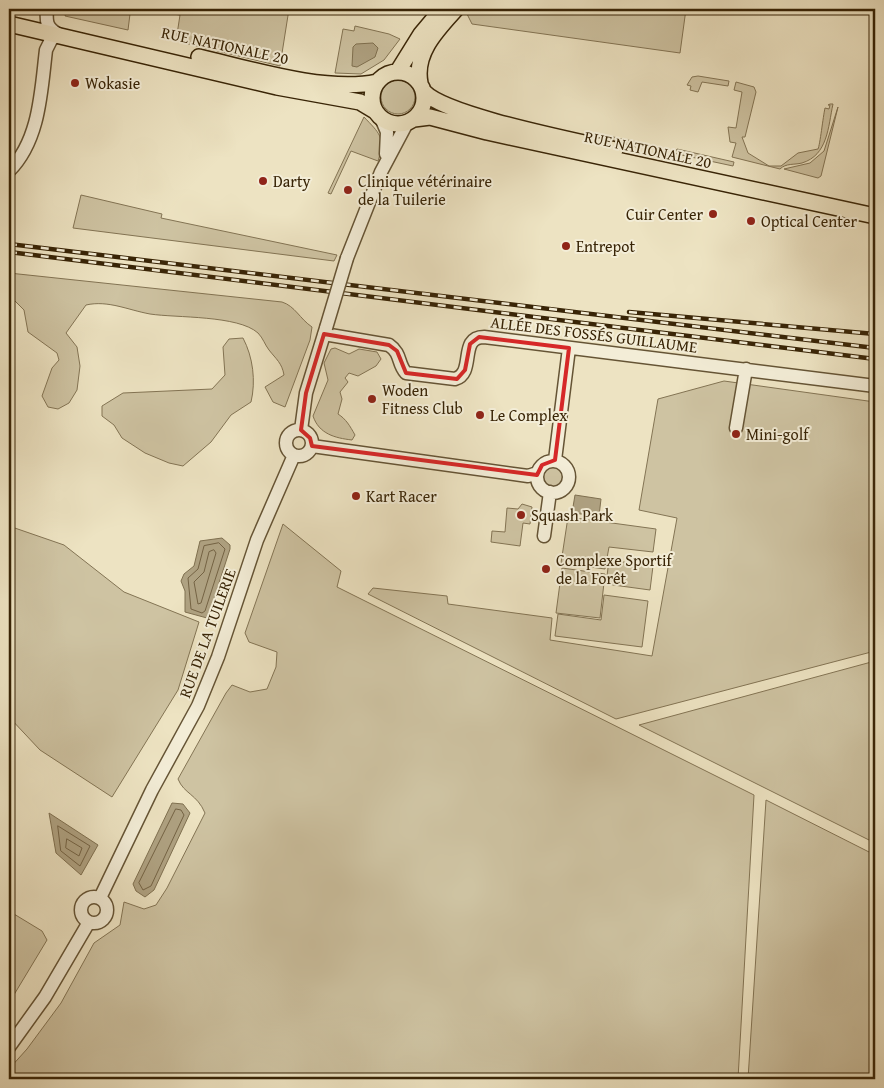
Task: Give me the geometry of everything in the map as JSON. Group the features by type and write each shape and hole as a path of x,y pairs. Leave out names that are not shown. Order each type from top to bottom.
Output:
{"main road":[{"path":"422,88 406,73 398,71 386,74 376,82 372,96 378,115 398,124 410,121 423,107 422,88 419,62 427,36 442,9"},
{"path":"398,71 427,36 456,9"},
{"name":"RUE NATIONALE 20","path":"9,15 277,87 360,102 378,115"},
{"name":"RUE NATIONALE 20","path":"9,24 49,25 278,75 341,86 376,82"},
{"name":"RUE NATIONALE 20","path":"422,88 430,98 450,106 525,128 875,207"},
{"name":"RUE NATIONALE 20","path":"410,121 430,117 525,140 875,216"}],"street":[{"path":"9,171 28,143 36,120 35,108 52,9"},
{"path":"9,164 30,114 40,49 49,25"},
{"path":"378,115 388,140 381,172"},
{"path":"301,430 306,393 347,258 381,172 410,121"},
{"name":"ALLÉE DES FOSSÉS GUILLAUME","path":"325,331 389,345 397,351 401,366 406,372 455,379 464,374 470,344 479,337 875,386"},
{"path":"555,460 569,348"},
{"path":"736,428 746,369"},
{"path":"301,430 310,438 312,446"},
{"path":"301,430 293,432 286,440 287,447 294,455 305,455 312,446"},
{"path":"312,446 386,455 389,453 528,470 535,474 540,486 550,492 559,492 569,481 566,466 555,460 542,465 535,474"},
{"name":"RUE DE LA TUILERIE","path":"100,898 152,790 198,706 218,657 257,540 294,455"},
{"path":"544,536 550,492"},
{"path":"89,897 100,898 108,907 106,915 101,921 89,922 82,913 82,906 89,897"},
{"path":"9,1047 45,997 89,922"}],"highlighted area":[{"path":"324,334 389,345 397,351 406,373 457,379 465,370 470,344 479,337 569,348 555,460 542,465 537,475 312,446 310,438 301,430 306,393"}],"shaded area":[{"path":"67,9 129,9 128,30 65,16"},
{"path":"158,9 289,9 280,66 176,41 180,15 158,12"},
{"path":"468,9 686,9 680,53 472,24 467,14"},
{"path":"355,26 389,34 400,39 384,60 361,74 335,73 343,29 354,31"},
{"path":"698,76 729,81 728,86 702,82 698,92 690,90 691,86 687,85 692,77"},
{"path":"398,80 410,85 415,97 410,109 398,114 386,109 381,97 386,85"},
{"path":"736,82 754,87 756,92 745,137 742,137 748,153 769,166 781,166 798,153 818,149 825,108 829,109 830,105 828,105 833,104 828,131 817,154 802,163 787,165 780,169 732,157 736,143 730,142 728,127 736,128 742,92 734,90"},
{"path":"838,107 821,176 818,178 784,169 810,163 824,151"},
{"path":"364,117 380,136 381,146 378,161 351,151 331,194 328,193"},
{"path":"599,134 642,143 640,148 602,138"},
{"path":"677,149 734,162 733,166 677,154 675,153"},
{"path":"81,195 162,214 161,218 337,255 334,261 73,228"},
{"path":"9,273 282,302 290,306 312,327 310,340 285,407 273,402 265,387 284,375 282,367 260,335 249,327 222,320 150,314 102,304 86,305 66,333 77,347 80,366 77,390 69,403 58,409 48,407 42,396 52,368 59,360 57,353 28,332 24,310 9,295"},
{"path":"243,338 253,369 253,394 251,402 231,415 211,442 183,466 169,463 145,453 122,438 114,425 102,416 102,406 123,393 212,389 225,375 223,347 229,339"},
{"path":"335,348 349,354 359,349 377,352 381,359 376,366 358,376 349,373 345,378 348,382 340,392 342,399 338,414 346,420 355,435 352,440 340,438 323,431 313,416 328,380 324,363 331,349"},
{"path":"724,381 875,402 875,651 616,719 368,594 373,588 447,596 448,604 552,618 550,640 652,656 677,518 639,510 658,399"},
{"path":"548,466 556,466 563,473 563,481 556,488 548,488 541,481 541,473"},
{"path":"522,504 532,507 530,524 523,523 520,546 491,542 492,531 505,532 507,508 518,509"},
{"path":"568,517 656,529 653,552 609,547 605,569 561,563"},
{"path":"283,524 341,571 337,587 754,795 738,1079 9,1079 9,1069 27,1049 61,1003 94,943 120,925 124,902 144,909 156,905 167,888 205,813 178,779 226,693 232,685 250,692 267,689 276,667 277,652 249,642 245,633"},
{"path":"9,526 64,545 124,592 199,622 178,690 112,797 40,750 9,717"},
{"path":"609,560 653,566 650,590 606,584"},
{"path":"562,568 605,574 600,618 556,613"},
{"path":"604,595 648,601 642,647 555,636 558,614 601,620"},
{"path":"875,661 875,843 639,725"},
{"path":"766,800 875,855 875,1079 748,1079"},
{"path":"9,911 42,931 47,940 9,1003"}],"water":[{"path":"373,43 378,48 375,57 357,67 352,66 353,47 356,44"},
{"path":"575,495 601,499 599,516 572,513"},
{"path":"222,538 230,545 230,549 207,618 185,612 185,591 181,581 184,574 194,566 200,541"},
{"path":"172,803 183,804 190,813 154,890 145,897 136,891 133,884"},
{"path":"49,813 98,845 81,875 56,853"}],"railway":[{"path":"9,244 875,348"},
{"path":"9,252 875,359"},
{"path":"629,312 875,334"}],"place":[{"name":"Wokasie","path":"75,83"},
{"name":"Darty","path":"263,181"},
{"name":"Clinique vétérinaire de la Tuilerie","path":"348,190"},
{"name":"Cuir Center","path":"713,214"},
{"name":"Optical Center","path":"751,221"},
{"name":"Entrepot","path":"566,246"},
{"name":"Woden Fitness Club","path":"372,399"},
{"name":"Le Complex","path":"480,415"},
{"name":"Mini-golf","path":"736,434"},
{"name":"Kart Racer","path":"356,496"},
{"name":"Squash Park","path":"521,515"},
{"name":"Complexe Sportif de la Forêt","path":"546,569"}]}
